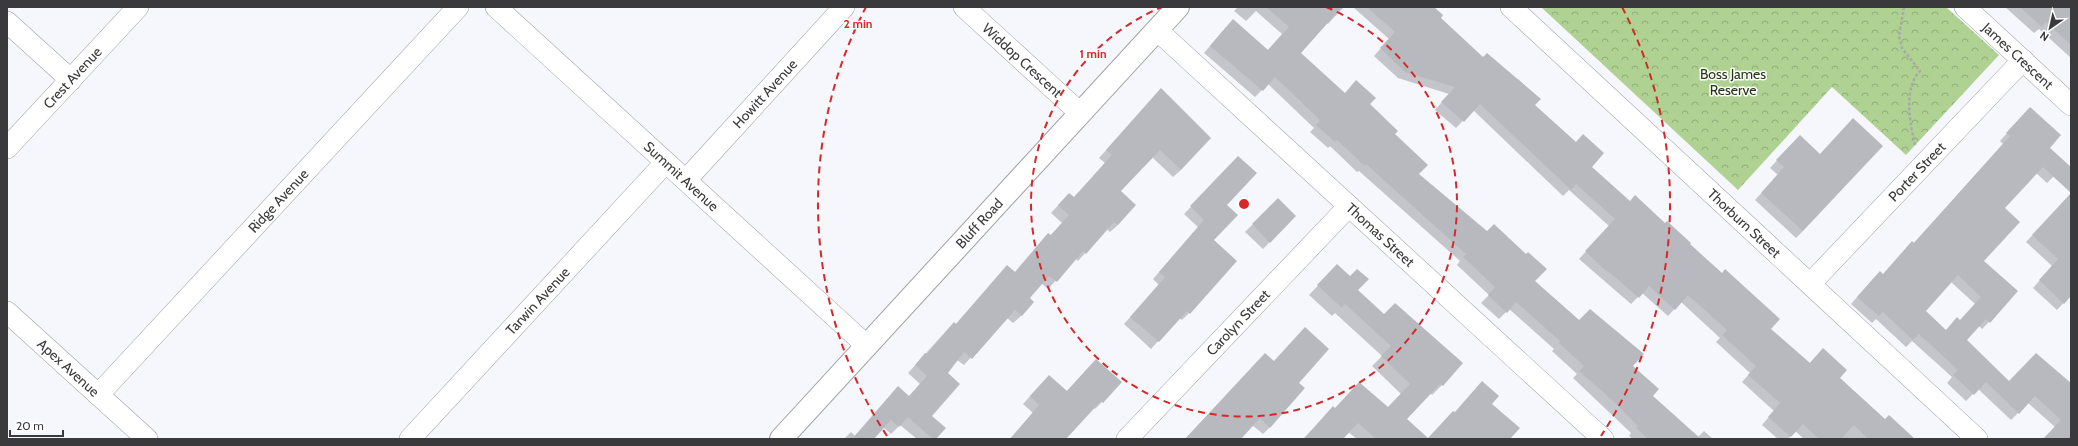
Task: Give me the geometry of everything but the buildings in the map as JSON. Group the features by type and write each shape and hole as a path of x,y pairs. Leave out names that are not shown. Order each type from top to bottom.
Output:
{"main road":[{"name":"Bluff Road","path":"781,439 1178,7"}],"street":[{"name":"Crest Avenue","path":"7,148 138,7"},
{"name":"Ridge Avenue","path":"98,395 458,7"},
{"name":"Howitt Avenue","path":"686,180 844,7"},
{"name":"Widdop Crescent","path":"964,7 1080,113"},
{"name":"Thorburn Street","path":"1511,7 1977,439"},
{"name":"James Crescent","path":"1965,7 2071,105"},
{"name":"Summit Avenue","path":"505,10 666,162 867,346"},
{"path":"7,22 70,80"},
{"name":"Thomas Street","path":"1157,30 1603,439"},
{"name":"Porter Street","path":"1810,284 2023,60"},
{"name":"Tarwin Avenue","path":"410,439 666,162"},
{"name":"Carolyn Street","path":"1127,439 1349,206"},
{"name":"Apex Avenue","path":"7,312 147,439"}],"path":[{"path":"1904,7 1899,36 1902,48 1920,71 1914,78 1911,90 1911,127 1915,148"}],"green space":[{"name":"Boss James Reserve","path":"1541,7 1946,7 1999,55 1906,155 1832,87 1738,190"}]}
